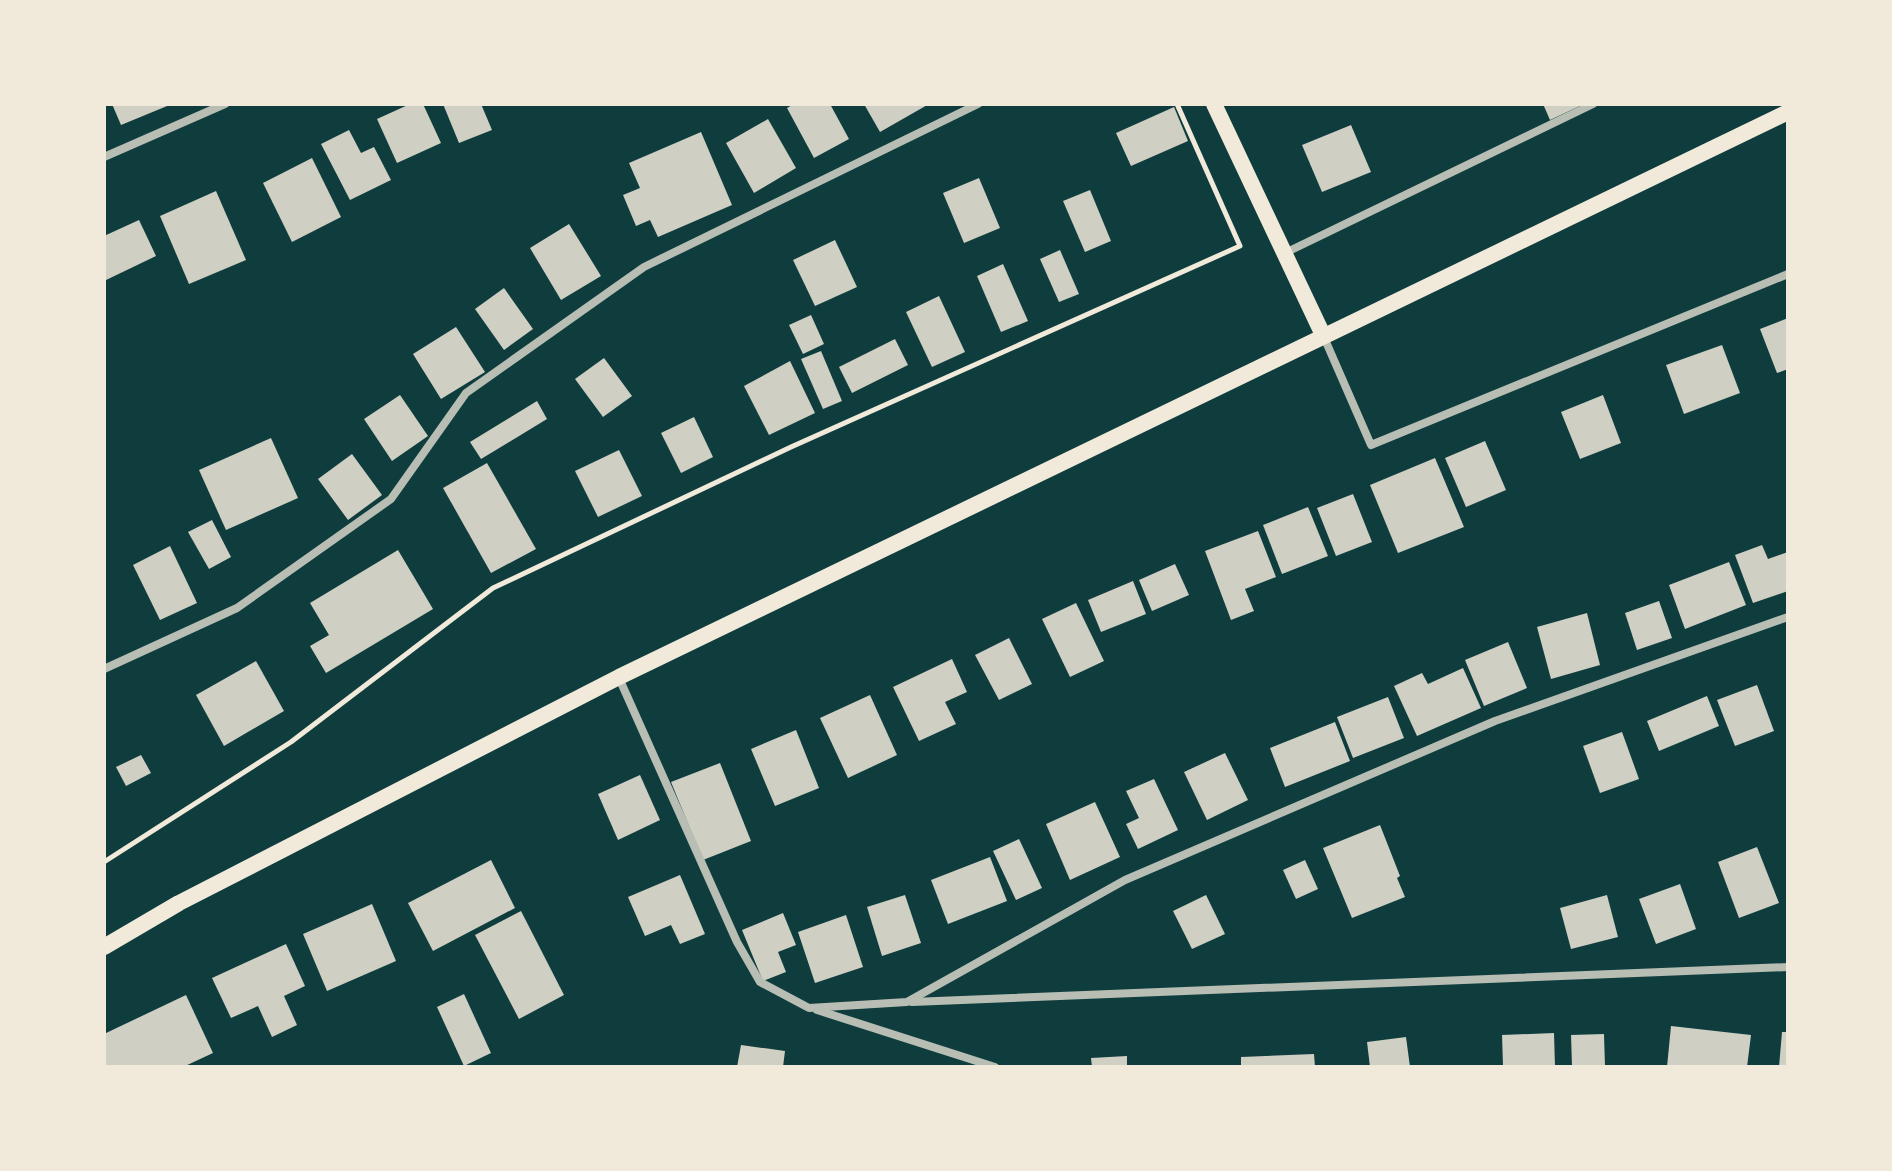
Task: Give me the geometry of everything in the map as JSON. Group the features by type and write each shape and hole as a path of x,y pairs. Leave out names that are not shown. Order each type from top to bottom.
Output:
{"main road":[{"path":"1214,104 1287,252 1323,335"},
{"path":"104,947 179,903 619,677 1788,112"}],"street":[{"path":"104,157 225,104"},
{"path":"104,669 237,608 391,499 466,393 644,267 978,104"},
{"path":"1287,252 1593,104"},
{"path":"1323,335 1371,445 1788,274"},
{"path":"907,1002 1125,880 1495,721 1788,617"},
{"path":"619,677 737,942 760,982 809,1008 995,1067"},
{"path":"809,1008 1788,967"}],"path":[{"path":"104,862 291,742 493,588 791,447 1240,246 1177,104"}],"building":[{"path":"112,104 172,104 121,125"},
{"path":"410,104 423,104 441,143 397,163 377,119"},
{"path":"443,104 481,104 492,130 459,143"},
{"path":"794,104 830,104 849,139 814,158 787,108"},
{"path":"864,104 929,104 880,132"},
{"path":"1543,104 1584,104 1550,120"},
{"path":"1174,107 1188,141 1131,166 1116,133"},
{"path":"768,119 796,168 754,193 726,143"},
{"path":"1351,125 1371,172 1322,192 1302,145"},
{"path":"349,130 361,153 374,147 391,180 350,200 321,144"},
{"path":"701,132 732,205 658,237 650,220 636,226 623,195 640,188 629,163"},
{"path":"312,158 341,217 292,242 263,183"},
{"path":"979,178 1000,228 964,243 943,193"},
{"path":"1090,190 1111,241 1085,252 1063,201"},
{"path":"216,191 246,260 189,284 160,216"},
{"path":"139,220 156,256 104,281 104,236"},
{"path":"569,224 601,276 561,300 530,248"},
{"path":"835,240 857,287 815,306 793,260"},
{"path":"1060,250 1079,294 1059,302 1040,259"},
{"path":"1003,264 1028,321 1001,332 977,276"},
{"path":"504,288 533,329 504,350 475,309"},
{"path":"939,296 965,352 932,367 906,312"},
{"path":"811,315 824,344 803,354 789,325"},
{"path":"1788,318 1788,369 1777,373 1760,329"},
{"path":"456,327 485,372 441,399 413,354"},
{"path":"895,339 908,365 852,393 839,367"},
{"path":"1722,345 1740,393 1684,414 1666,365"},
{"path":"821,351 842,401 823,409 801,359"},
{"path":"604,358 632,396 603,417 575,379"},
{"path":"790,361 815,413 769,435 744,386"},
{"path":"400,395 428,436 392,461 364,419"},
{"path":"1603,395 1621,443 1580,459 1561,412"},
{"path":"537,401 547,419 481,459 470,442"},
{"path":"694,417 713,457 681,473 661,433"},
{"path":"271,438 298,498 226,530 199,470"},
{"path":"1485,441 1506,490 1466,507 1445,458"},
{"path":"619,450 642,496 598,517 575,471"},
{"path":"352,454 382,495 348,520 318,479"},
{"path":"1435,458 1464,527 1398,553 1370,485"},
{"path":"487,463 536,549 491,573 443,488"},
{"path":"1353,494 1372,542 1336,556 1317,508"},
{"path":"1308,507 1328,556 1282,574 1263,525"},
{"path":"212,520 231,557 209,569 188,532"},
{"path":"1258,531 1276,577 1245,589 1254,611 1231,620 1205,551"},
{"path":"1762,545 1768,559 1788,552 1788,591 1753,603 1735,555"},
{"path":"170,546 197,603 160,620 133,565"},
{"path":"398,550 433,609 326,673 310,646 329,635 310,603"},
{"path":"1729,562 1746,605 1685,629 1669,585"},
{"path":"1175,564 1189,595 1152,611 1139,580"},
{"path":"1133,581 1146,614 1101,632 1088,600"},
{"path":"1659,601 1672,638 1637,650 1625,613"},
{"path":"1076,603 1104,661 1070,677 1042,619"},
{"path":"1587,613 1600,665 1551,679 1537,627"},
{"path":"1009,638 1032,684 999,700 975,655"},
{"path":"1508,642 1527,688 1484,706 1465,660"},
{"path":"952,659 967,692 945,702 956,724 919,741 893,687"},
{"path":"256,661 284,711 224,746 196,695"},
{"path":"1463,668 1481,708 1417,736 1394,686 1422,673 1428,684"},
{"path":"1757,685 1774,731 1735,746 1717,700"},
{"path":"870,695 897,755 848,778 820,718"},
{"path":"1707,696 1719,726 1659,751 1647,721"},
{"path":"1388,697 1404,738 1353,758 1337,717"},
{"path":"1335,722 1350,761 1285,787 1270,748"},
{"path":"796,730 819,788 775,806 751,749"},
{"path":"1622,732 1639,779 1600,793 1583,746"},
{"path":"1225,753 1248,800 1207,820 1184,772"},
{"path":"141,755 151,773 126,786 116,767"},
{"path":"720,763 751,841 703,860 671,782"},
{"path":"640,775 660,820 618,840 598,794"},
{"path":"1154,779 1178,830 1138,849 1126,824 1139,818 1126,791"},
{"path":"1095,802 1120,857 1070,880 1046,824"},
{"path":"1380,825 1405,897 1352,918 1323,848"},
{"path":"1019,839 1042,888 1016,900 993,851"},
{"path":"1757,847 1779,903 1739,918 1718,862"},
{"path":"990,857 1007,901 948,924 931,880"},
{"path":"491,860 515,908 433,951 408,903"},
{"path":"1305,860 1318,889 1296,899 1283,870"},
{"path":"680,875 705,934 680,944 671,925 645,936 628,897"},
{"path":"1680,884 1696,929 1656,944 1639,899"},
{"path":"905,895 921,943 882,956 867,907"},
{"path":"1206,895 1225,934 1192,949 1173,911"},
{"path":"1607,895 1618,937 1571,949 1560,908"},
{"path":"372,904 396,961 327,991 303,934"},
{"path":"521,911 564,995 519,1019 475,935"},
{"path":"783,913 796,945 778,952 786,972 763,981 742,930"},
{"path":"846,915 863,967 815,983 798,932"},
{"path":"286,944 305,986 284,996 297,1025 272,1037 258,1006 231,1018 212,978"},
{"path":"464,994 491,1053 464,1066 437,1007"},
{"path":"186,995 213,1053 183,1067 104,1067 104,1034"},
{"path":"1671,1026 1751,1035 1747,1067 1667,1067"},
{"path":"1782,1032 1788,1032 1788,1067 1779,1067"},
{"path":"1554,1033 1555,1067 1503,1067 1502,1035"},
{"path":"1604,1034 1605,1067 1572,1067 1571,1035"},
{"path":"1406,1037 1410,1067 1370,1067 1367,1042"},
{"path":"741,1045 785,1051 783,1067 737,1067"},
{"path":"1314,1054 1315,1067 1241,1067 1241,1057"},
{"path":"1127,1056 1127,1067 1092,1067 1091,1058"}]}
